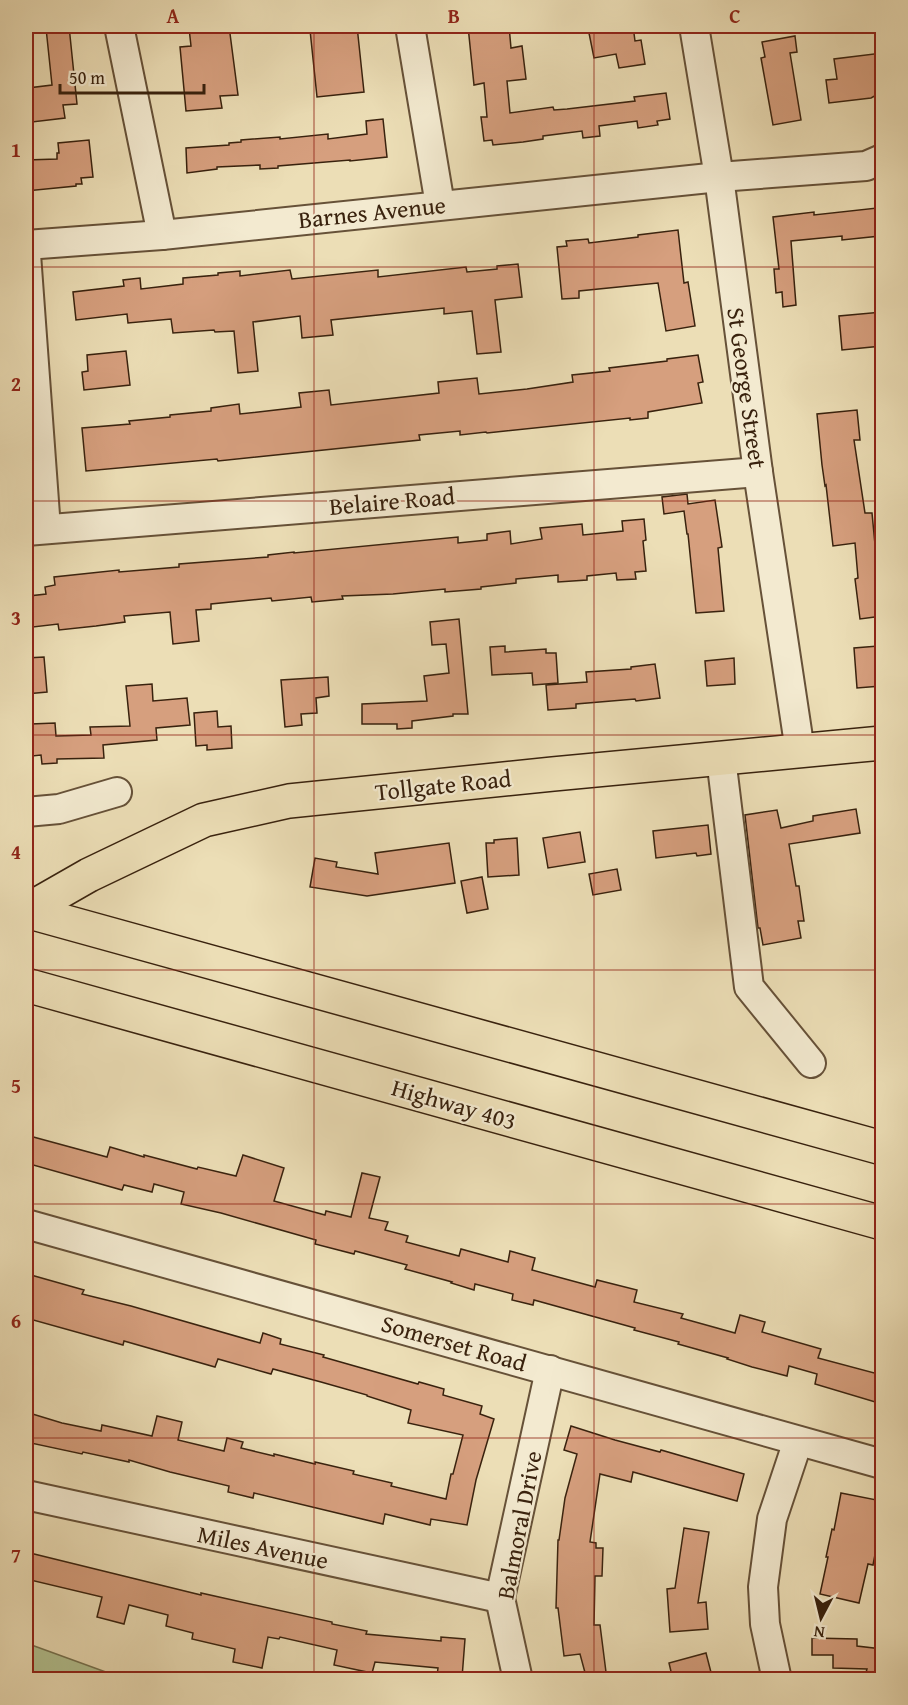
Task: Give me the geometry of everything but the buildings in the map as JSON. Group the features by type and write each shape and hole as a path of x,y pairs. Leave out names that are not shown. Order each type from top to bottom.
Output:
{"main road":[{"name":"Tollgate Road","path":"26,911 89,875 204,820 289,801 882,743"},
{"path":"26,911 882,1148"},
{"name":"Highway 403","path":"26,985 882,1223"}],"street":[{"path":"119,26 162,235"},
{"path":"410,26 440,205"},
{"name":"St George Street","path":"694,26 719,177 758,472 800,751"},
{"name":"Barnes Avenue","path":"26,245 162,235 719,177 866,166 882,159"},
{"path":"26,254 36,530"},
{"name":"Belaire Road","path":"36,530 758,472"},
{"path":"721,758 748,987 811,1063"},
{"path":"26,812 59,809 117,792"},
{"name":"Somerset Road","path":"26,1224 882,1464"},
{"name":"Balmoral Drive","path":"518,1680 500,1598 550,1370"},
{"path":"777,1680 765,1624 763,1587 772,1519 798,1441"},
{"name":"Miles Avenue","path":"26,1496 500,1598"}],"green space":[{"path":"26,1643 125,1679 26,1679"}]}
